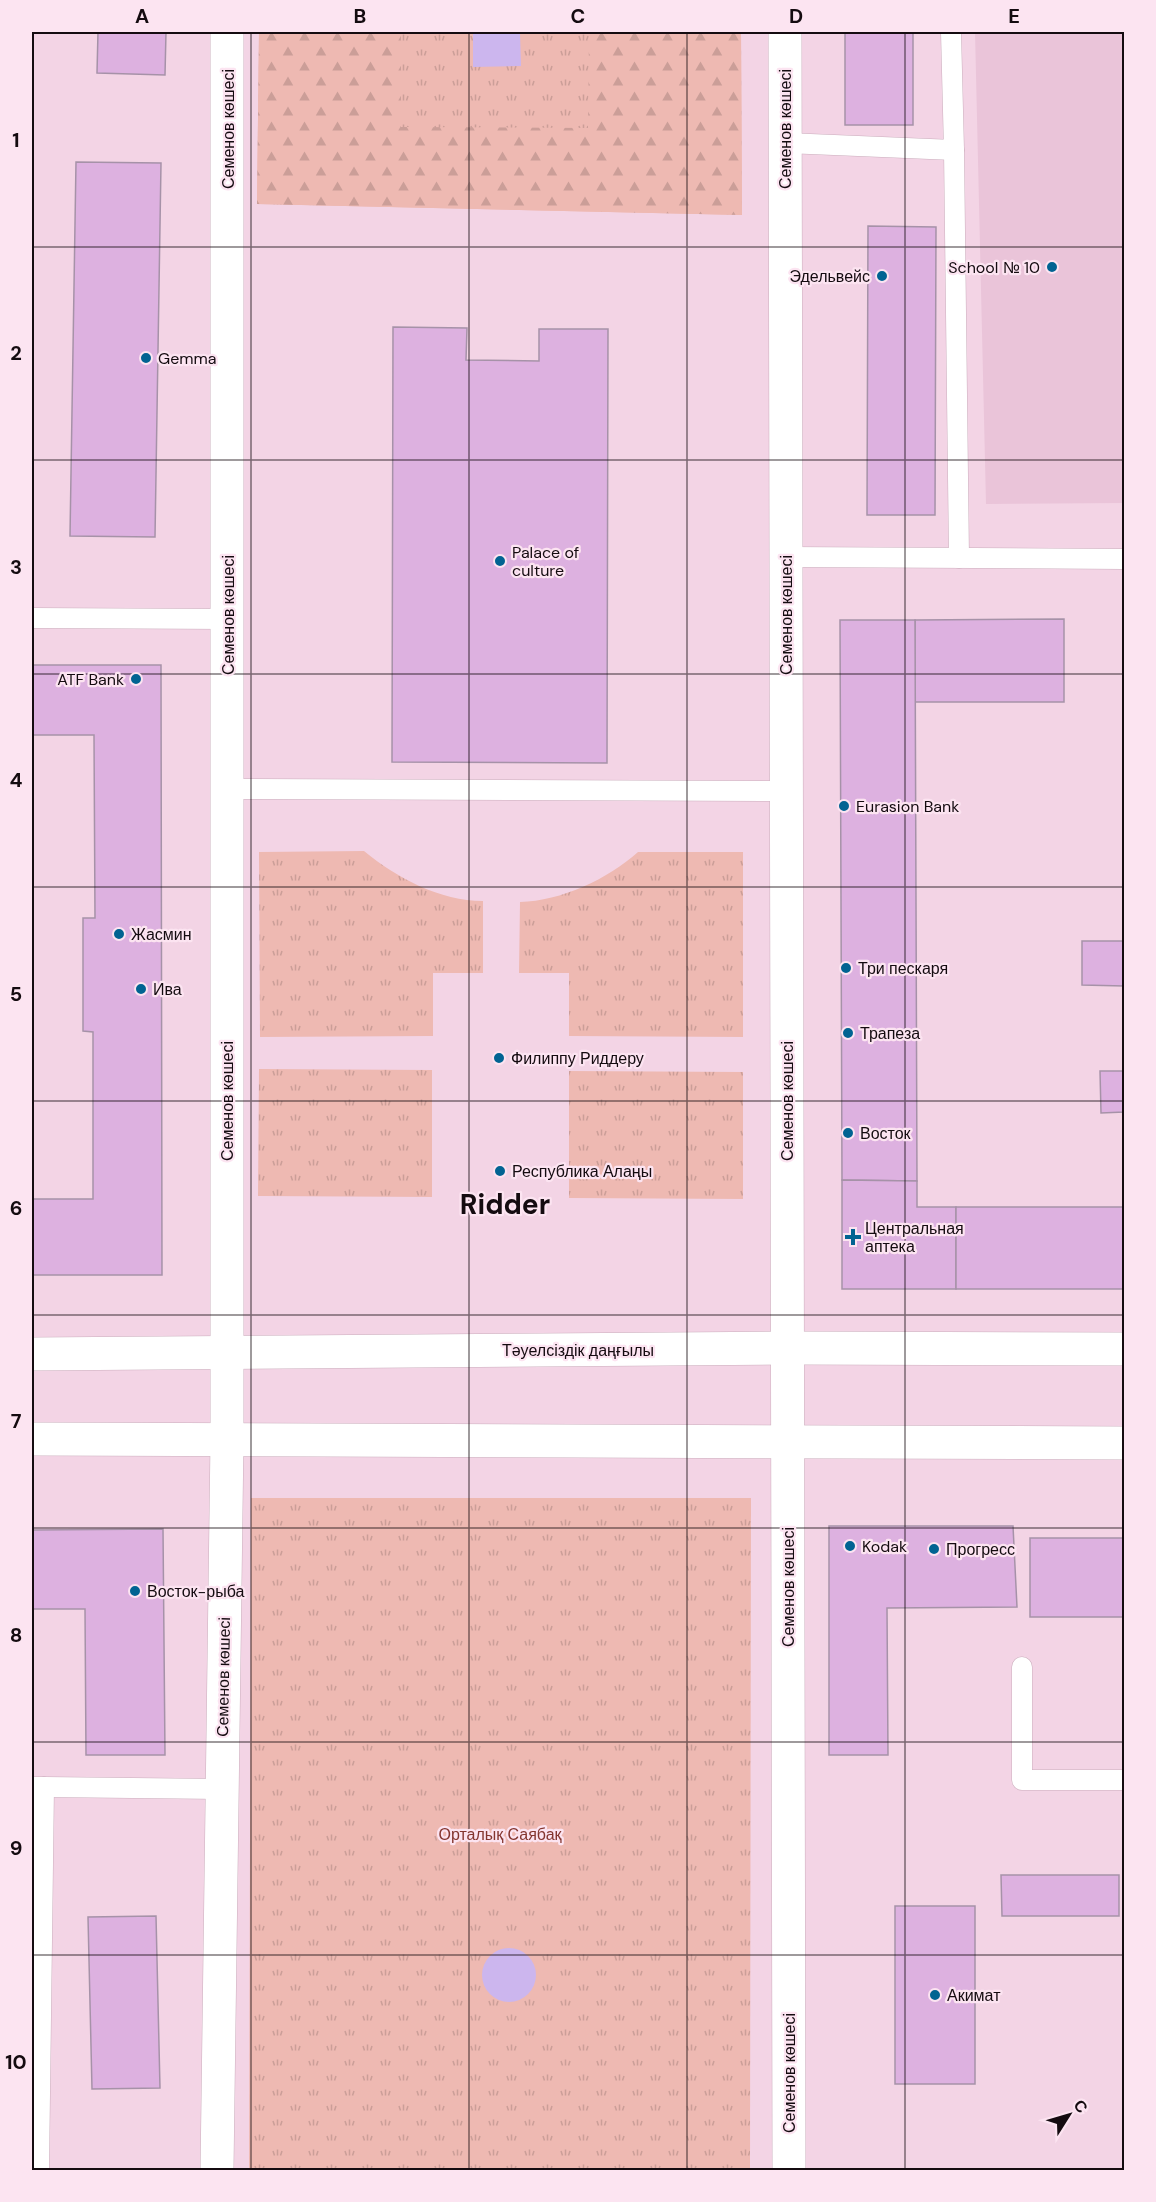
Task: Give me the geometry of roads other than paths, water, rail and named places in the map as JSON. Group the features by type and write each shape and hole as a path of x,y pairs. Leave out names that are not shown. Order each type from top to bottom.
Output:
{"street":[{"name":"Семенов көшесі","path":"217,2170 227,1440 227,32"},
{"name":"Семенов көшесі","path":"785,32 789,2170"},
{"name":"Тәуелсіздік даңғылы","path":"32,1354 788,1348 1125,1349"},
{"path":"32,1439 1125,1443"}],"lane":[{"path":"951,32 959,558"},
{"path":"786,143 954,150"},
{"path":"786,557 1125,559"},
{"path":"32,618 228,619"},
{"path":"228,789 787,791"},
{"path":"1022,1667 1022,1780 1125,1780"},
{"path":"39,2170 36,1994 38,1787 221,1789"}],"place":[{"name":"School № 10","path":"1052,267"},
{"name":"Эдельвейс","path":"882,276"},
{"name":"Gemma","path":"146,358"},
{"name":"Palace of culture","path":"500,561"},
{"name":"ATF Bank","path":"136,679"},
{"name":"Eurasion Bank","path":"844,806"},
{"name":"Жасмин","path":"119,934"},
{"name":"Три пескаря","path":"846,968"},
{"name":"Ива","path":"141,989"},
{"name":"Трапеза","path":"848,1033"},
{"name":"Филиппу Риддеру","path":"499,1058"},
{"name":"Восток","path":"848,1133"},
{"name":"Республика Алаңы","path":"500,1171"},
{"name":"Центральная аптека","path":"853,1237"},
{"name":"Kodak","path":"850,1546"},
{"name":"Прогресс","path":"934,1549"},
{"name":"Восток-рыба","path":"135,1591"},
{"name":"Акимат","path":"935,1995"}],"district":[{"name":"Ridder","path":"505,1204"}],"park label":[{"name":"Орталық Саябақ","path":"500,1834"}]}
